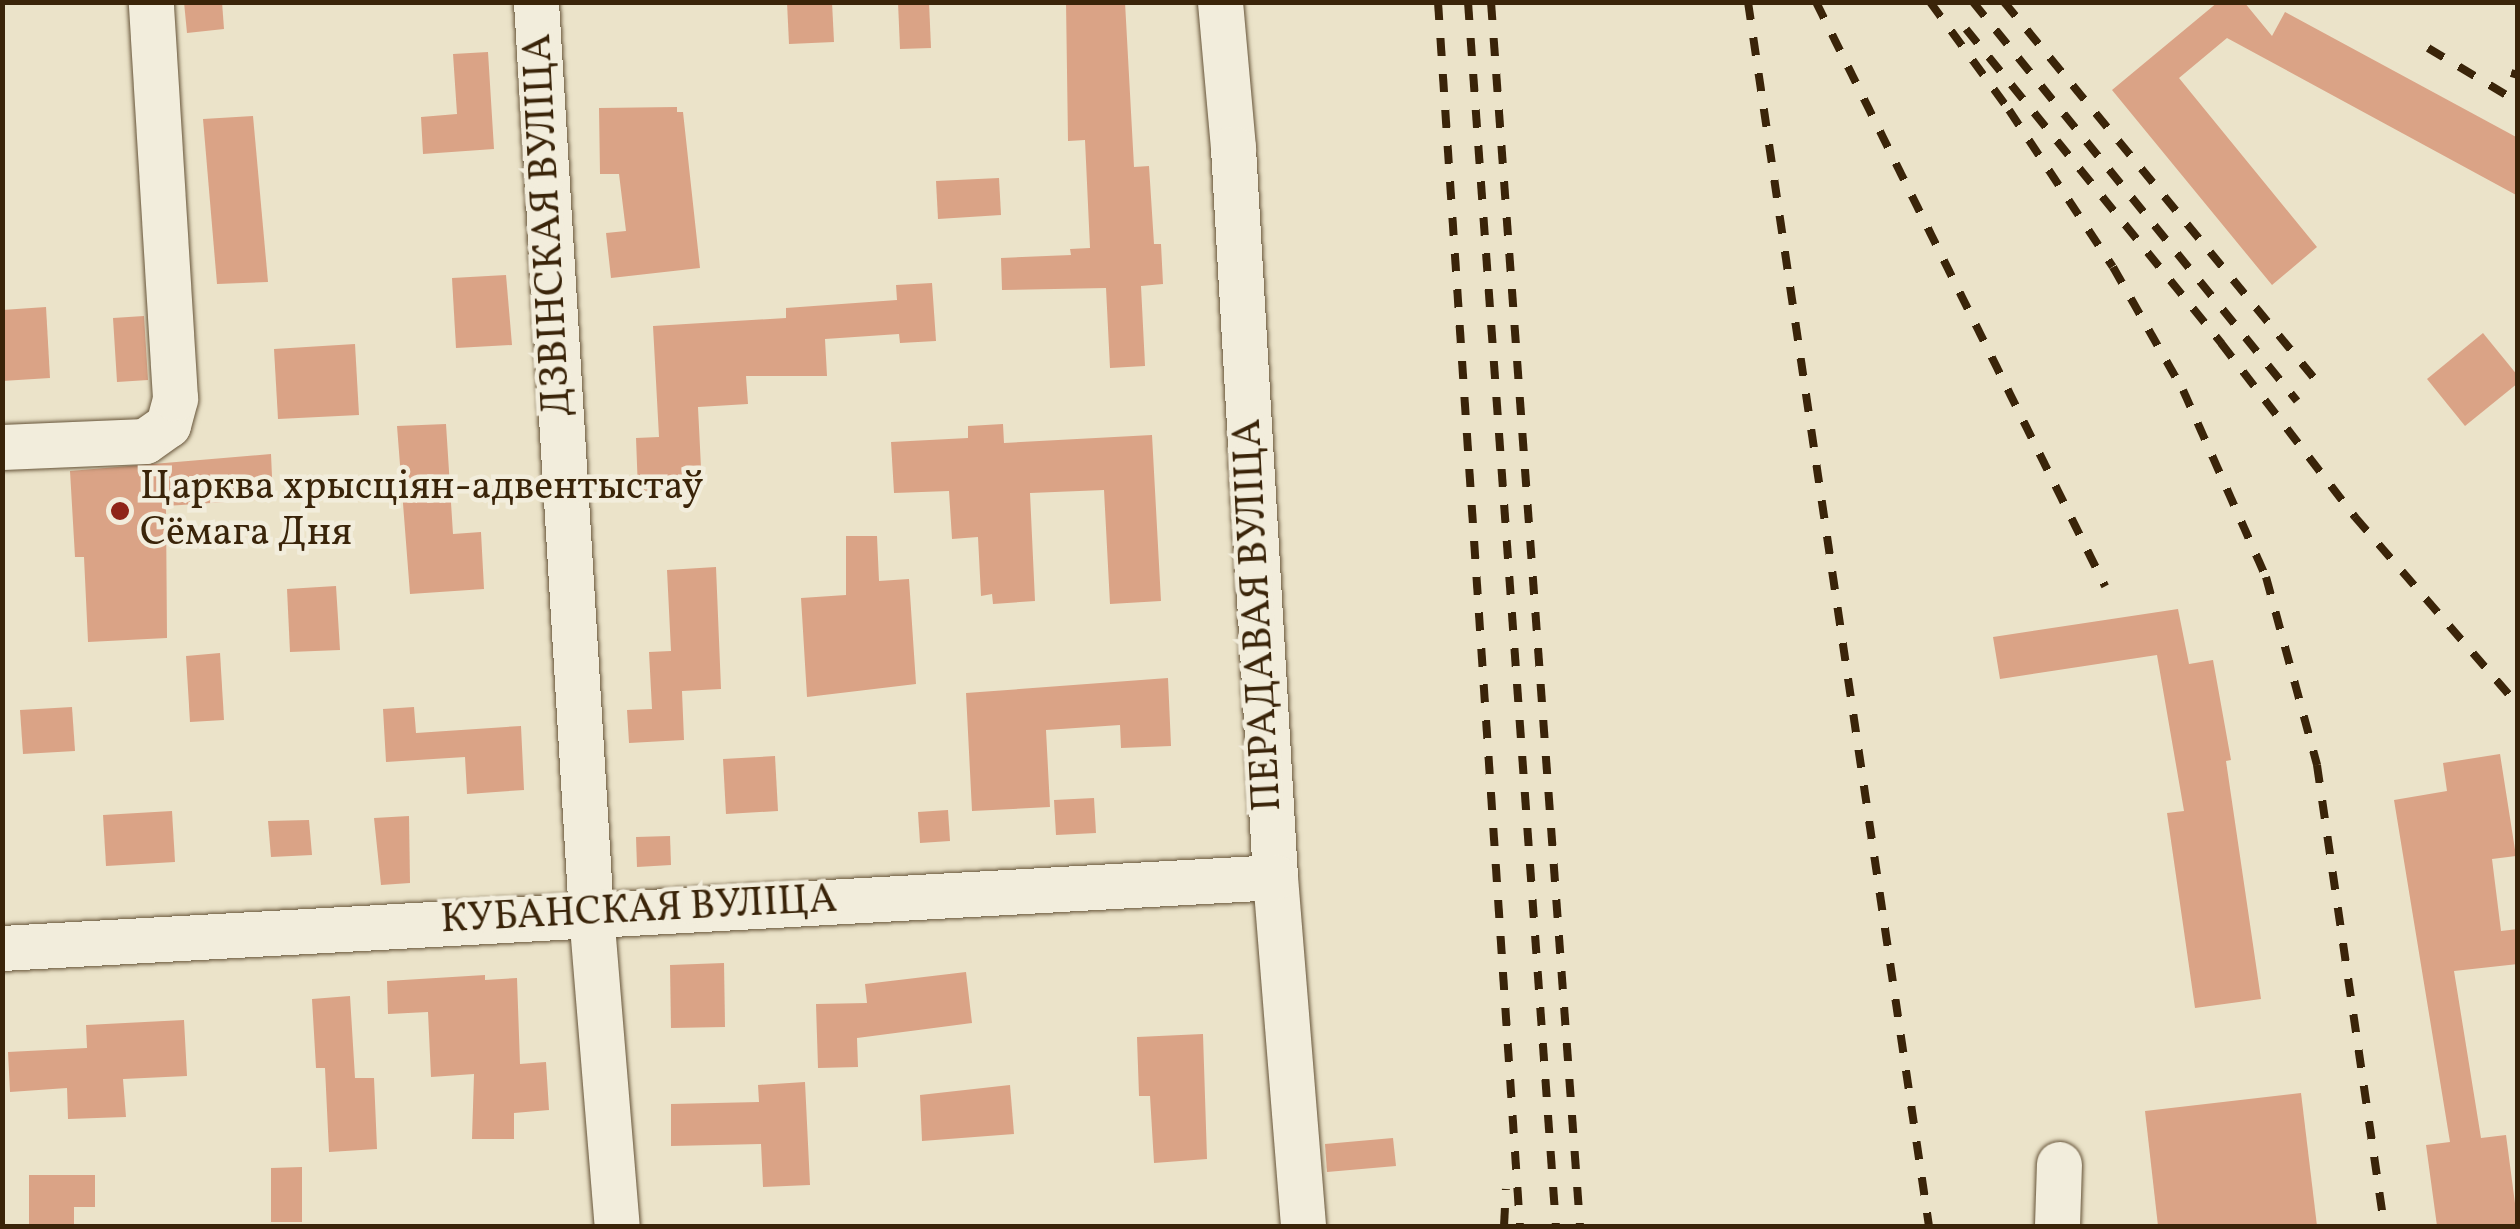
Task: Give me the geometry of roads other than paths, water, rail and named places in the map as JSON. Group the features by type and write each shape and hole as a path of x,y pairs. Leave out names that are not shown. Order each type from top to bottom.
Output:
{"street":[{"path":"2,447 145,441 168,425 175,398 151,2"},
{"name":"ДЗВІНСКАЯ ВУЛІЦА","path":"536,2 591,913 617,1226"},
{"name":"ПЕРАДАВАЯ ВУЛІЦА","path":"1220,2 1233,148 1275,876 1303,1226"},
{"name":"КУБАНСКАЯ ВУЛІЦА","path":"2,948 1275,876"},
{"path":"2057,1226 2059,1164"}],"railway":[{"path":"1438,2 1520,1226"},
{"path":"1468,2 1556,1226"},
{"path":"1491,2 1580,1226"},
{"path":"1748,2 1929,1226"},
{"path":"1816,2 2105,586"},
{"path":"1930,2 2009,110 2113,267 2183,390 2266,577 2317,765 2384,1226"},
{"path":"1973,2 2297,401"},
{"path":"2004,2 2317,382"},
{"path":"1966,29 2221,343 2355,517 2518,705"},
{"path":"2428,48 2518,102"},
{"path":"2511,73 2518,75"},
{"path":"1504,1226 1506,1189"}],"place":[{"name":"Царква хрысціян-адвентыстаў Сёмага Дня","path":"120,511"}]}
